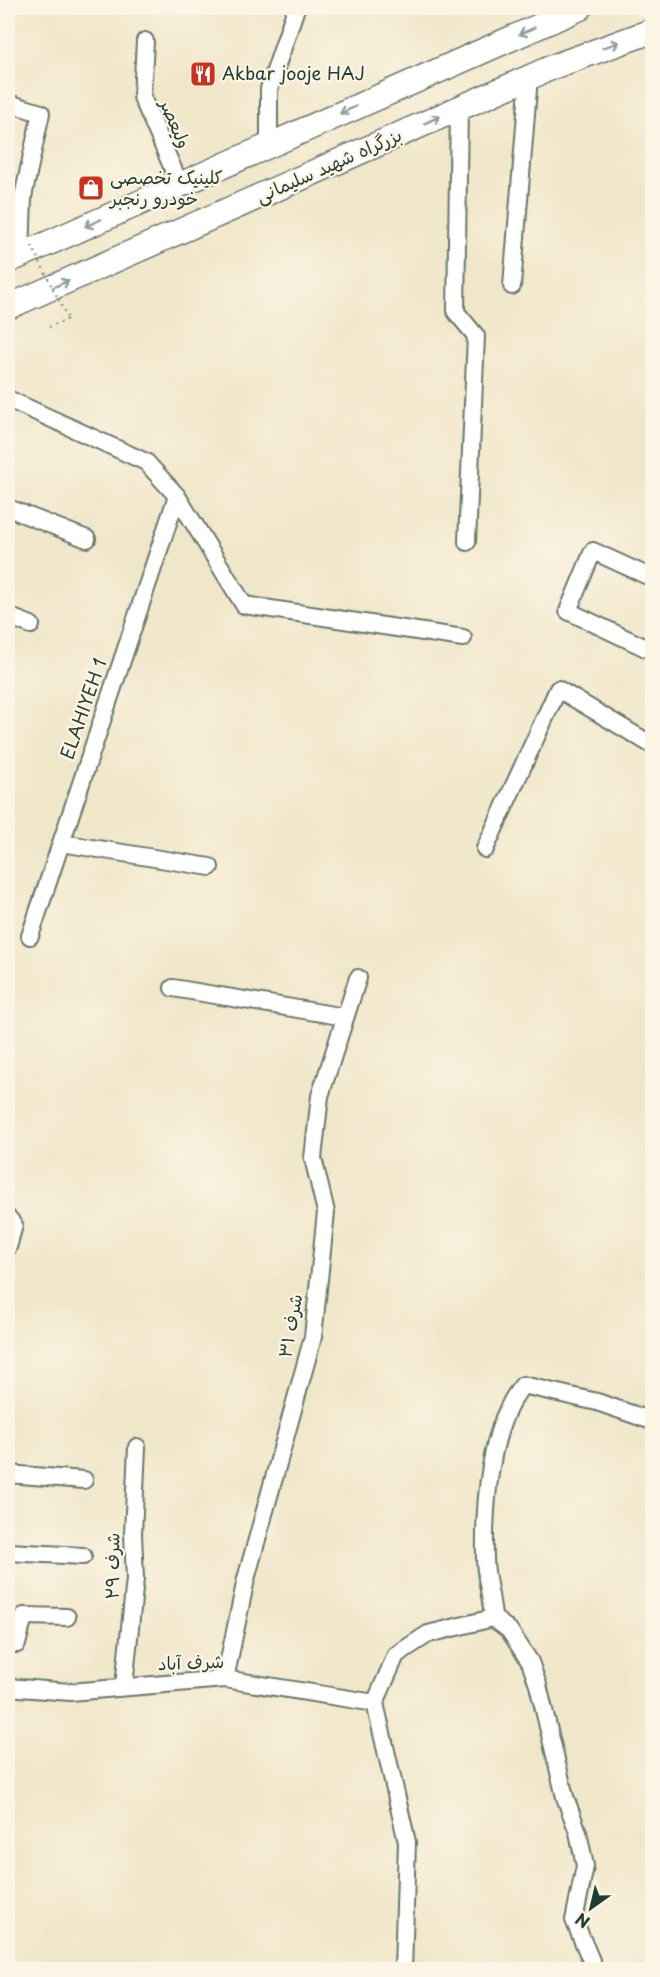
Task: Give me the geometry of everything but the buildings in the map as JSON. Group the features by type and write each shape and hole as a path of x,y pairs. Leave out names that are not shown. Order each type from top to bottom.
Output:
{"highway":[{"path":"20,254 580,8"},
{"name":"بزرگراه شهید سلیمانی","path":"8,307 529,77 652,31"}],"street":[{"path":"269,146 269,89 296,8"},
{"name":"ولیعصر","path":"145,40 142,97 180,185"},
{"path":"512,286 529,77"},
{"path":"8,103 41,113 23,197 20,254"},
{"path":"459,108 456,312 476,336 467,542"},
{"path":"8,399 146,462 177,496 244,605 463,638"},
{"name":"ELAHIYEH 1","path":"30,936 177,496"},
{"path":"8,508 87,539"},
{"path":"652,578 593,551 568,611 652,651"},
{"path":"8,616 32,625"},
{"path":"485,849 558,689 652,745"},
{"path":"61,843 210,867"},
{"name":"شرف ۳۱","path":"225,1679 246,1580 313,1336 326,1212 313,1158 320,1096 358,978"},
{"path":"173,988 345,1017"},
{"path":"8,1247 11,1222"},
{"path":"595,1970 574,1920 585,1866 581,1844 566,1797 538,1685 530,1662 509,1630 493,1618 484,1561 486,1518 499,1428 510,1400 523,1385 597,1402 652,1421"},
{"name":"شرف ۲۹","path":"124,1686 135,1579 133,1534 137,1447"},
{"path":"8,1474 84,1480"},
{"path":"8,1552 83,1556"},
{"path":"8,1642 17,1644 24,1616 67,1617"},
{"path":"403,1970 407,1842 375,1703 396,1655 428,1634 493,1618"},
{"name":"شرف آباد","path":"8,1687 70,1692 225,1679 375,1703"}],"path":[{"path":"20,254 68,319 49,327"}],"place":[{"name":"Akbar jooje HAJ","path":"203,74"},
{"name":"کلینیک تخصصی خودرو رنجبر","path":"91,188"}]}
